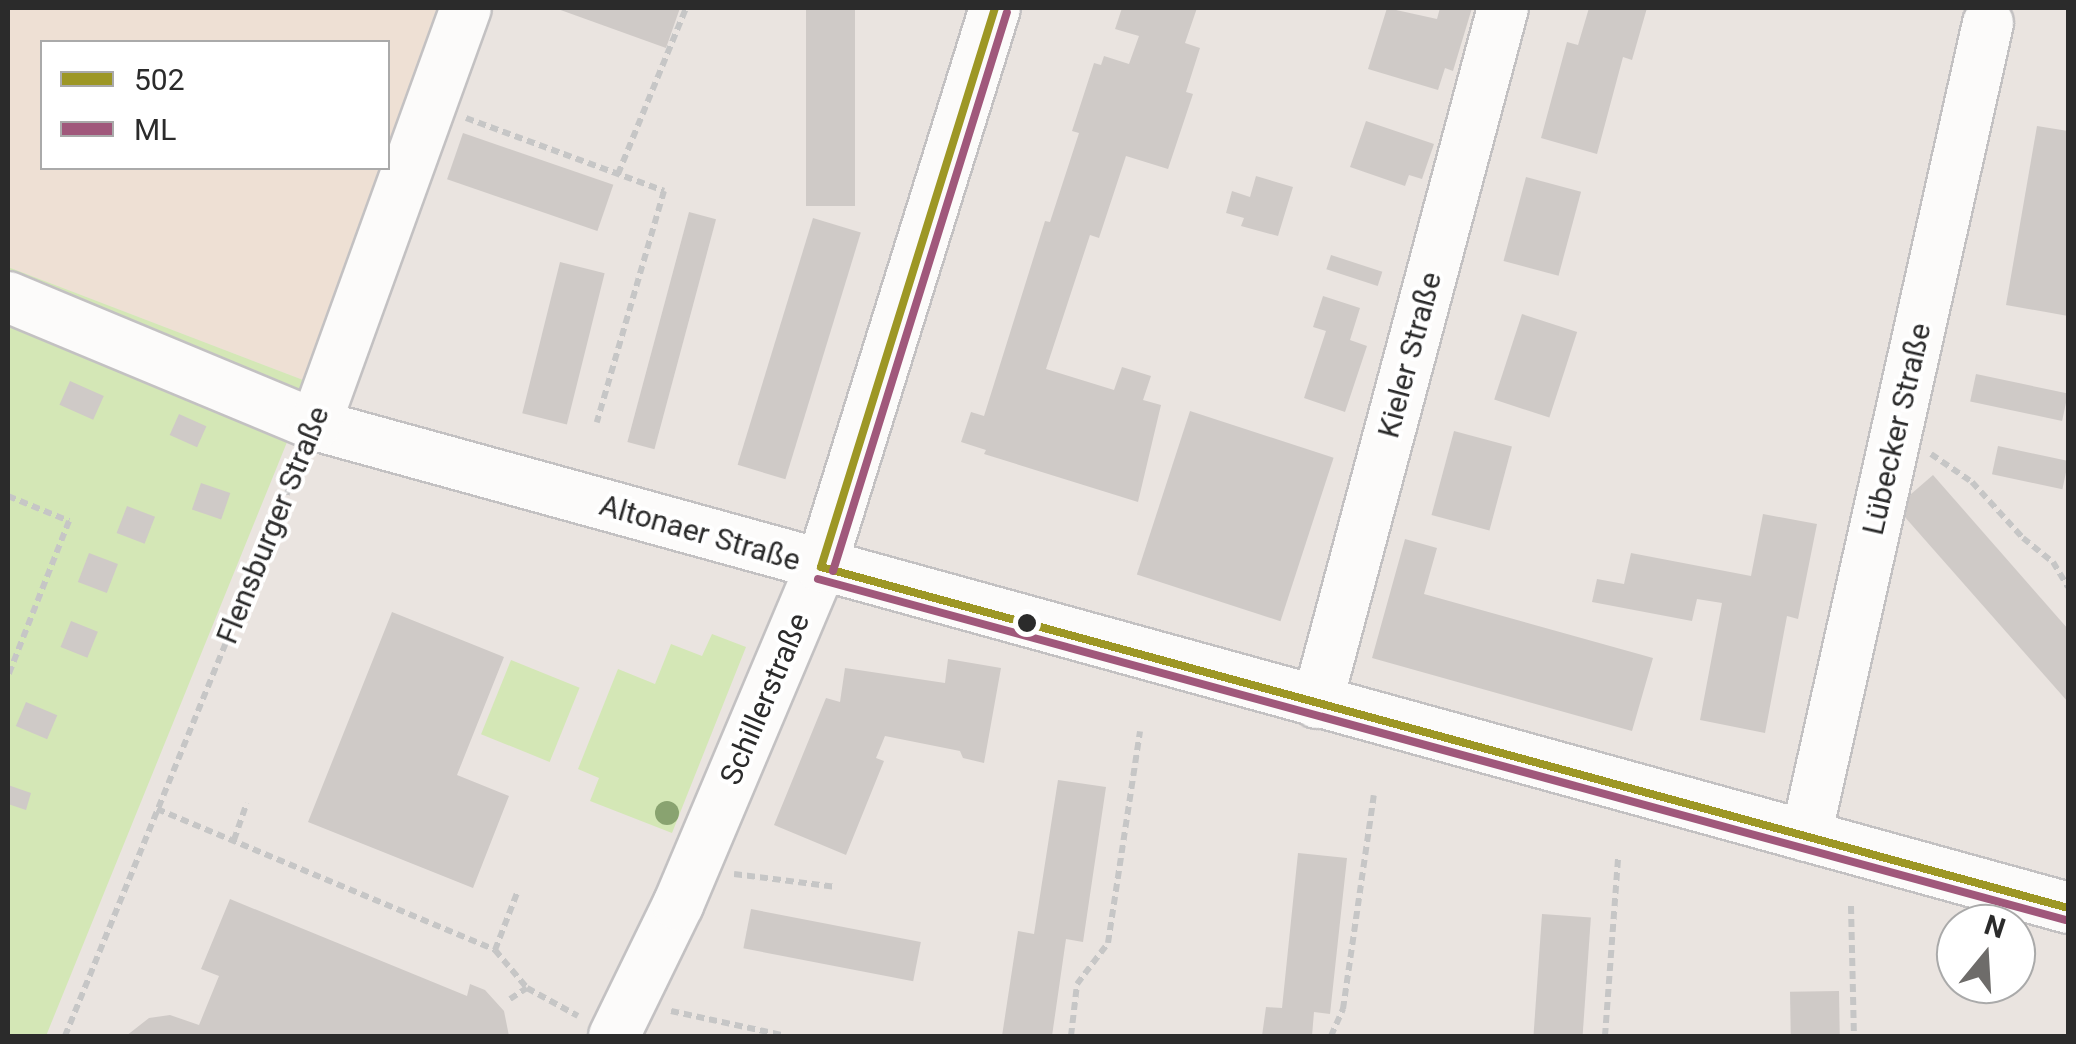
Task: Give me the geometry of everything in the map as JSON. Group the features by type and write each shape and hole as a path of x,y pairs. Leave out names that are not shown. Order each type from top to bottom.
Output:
{"street":[{"name":"Flensburger Straße","path":"315,426 466,8"},
{"name":"Schillerstraße","path":"620,1025 693,869 821,567 996,8"},
{"name":"Kieler Straße","path":"1317,703 1504,8"},
{"name":"Lübecker Straße","path":"1806,836 1988,23"},
{"name":"Altonaer Straße","path":"8,298 315,426 2068,908"}],"path":[{"path":"618,174 686,8"},
{"path":"432,106 664,191 597,422"},
{"path":"1898,424 1972,482 2023,538 2053,562 2068,588"},
{"name":"Flensburger Straße","path":"65,1036 315,426"},
{"path":"8,496 69,521 8,676"},
{"path":"1071,1036 1078,984 1108,943 1140,731"},
{"path":"1331,1036 1343,1009 1374,796"},
{"path":"234,840 247,803"},
{"path":"157,808 495,950 526,988 620,1025 782,1035"},
{"path":"1605,1036 1618,858"},
{"path":"693,869 836,887"},
{"path":"495,950 518,893"},
{"path":"1852,906 1854,1036"},
{"path":"510,999 526,988"}],"shaded area":[{"path":"8,8 443,8 390,158 390,40 40,40 40,170 385,170 311,383 8,267"}],"green space":[{"path":"8,267 311,383 46,1036 8,1036"},
{"path":"712,634 746,647 672,833 590,801 599,778 578,769 618,669 655,684 671,644 702,656"},
{"path":"511,660 580,688 550,762 481,734"}],"building":[{"path":"555,8 680,8 666,48"},
{"path":"806,8 855,8 855,206 806,206"},
{"path":"1122,8 1197,8 1185,43 1200,48 1186,92 1193,94 1168,169 1126,156 1099,238 1090,235 1046,369 1114,390 1122,367 1151,376 1143,400 1161,405 1138,502 984,454 986,450 961,442 971,412 984,416 1045,221 1050,222 1079,133 1072,131 1094,63 1101,65 1104,56 1129,64 1139,36 1115,29"},
{"path":"1387,8 1437,19 1440,8 1472,8 1453,71 1445,68 1438,90 1368,69"},
{"path":"1589,8 1647,8 1632,60 1623,57 1597,154 1541,138 1567,42 1578,45"},
{"path":"1366,121 1434,144 1422,179 1409,175 1405,186 1350,167"},
{"path":"2037,126 2068,131 2068,316 2006,305"},
{"path":"463,133 613,185 597,231 447,179"},
{"path":"1256,176 1293,187 1278,236 1241,226 1244,218 1226,213 1232,191 1250,197"},
{"path":"1526,177 1581,192 1559,276 1503,261"},
{"path":"689,212 716,219 654,449 627,442"},
{"path":"813,218 861,233 785,479 738,465"},
{"path":"1331,255 1382,272 1378,286 1326,269"},
{"path":"560,262 605,273 567,424 522,413"},
{"path":"1323,296 1360,308 1350,340 1367,346 1345,412 1304,398 1326,331 1313,327"},
{"path":"1522,314 1577,332 1549,418 1494,400"},
{"path":"1976,374 2068,394 2062,421 1970,401"},
{"path":"70,381 104,396 93,420 59,405"},
{"path":"1190,411 1334,458 1280,621 1137,575"},
{"path":"179,414 206,426 197,447 170,435"},
{"path":"1454,431 1512,447 1489,531 1431,515"},
{"path":"1998,446 2068,461 2062,489 1992,474"},
{"path":"1933,475 2068,629 2068,702 1896,507"},
{"path":"201,483 230,493 221,520 192,509"},
{"path":"127,506 155,517 145,544 117,533"},
{"path":"1763,514 1817,524 1798,619 1787,616 1765,733 1700,720 1722,603 1697,599 1692,621 1592,602 1597,579 1624,584 1631,553 1751,576"},
{"path":"1405,539 1437,548 1424,594 1653,658 1632,731 1372,658"},
{"path":"89,553 118,564 107,593 78,582"},
{"path":"392,612 504,657 457,775 509,796 473,888 308,822"},
{"path":"71,621 98,632 87,658 61,647"},
{"path":"948,659 1001,668 984,763 963,758 960,751 885,736 876,758 884,761 846,855 774,825 826,698 840,702 845,668 945,683"},
{"path":"26,702 57,715 47,739 16,726"},
{"path":"1058,780 1106,787 1083,942 1066,939 1052,1036 1002,1036 1018,931 1034,934"},
{"path":"8,785 31,793 26,810 8,804"},
{"path":"1298,853 1347,858 1330,1014 1314,1012 1312,1036 1262,1036 1266,1007 1282,1008"},
{"path":"230,899 467,996 470,984 485,990 504,1011 509,1036 126,1036 149,1018 170,1015 199,1025 219,976 201,969"},
{"path":"751,909 921,942 913,981 743,948"},
{"path":"1542,914 1591,917 1583,1036 1533,1036"},
{"path":"1839,991 1840,1036 1791,1036 1790,992"}],"transit line":[{"name":"502","path":"821,567 995,8"},
{"name":"ML","path":"833,571 1007,12"},
{"name":"502","path":"821,567 2068,908"},
{"name":"ML","path":"818,579 2065,920"}]}
